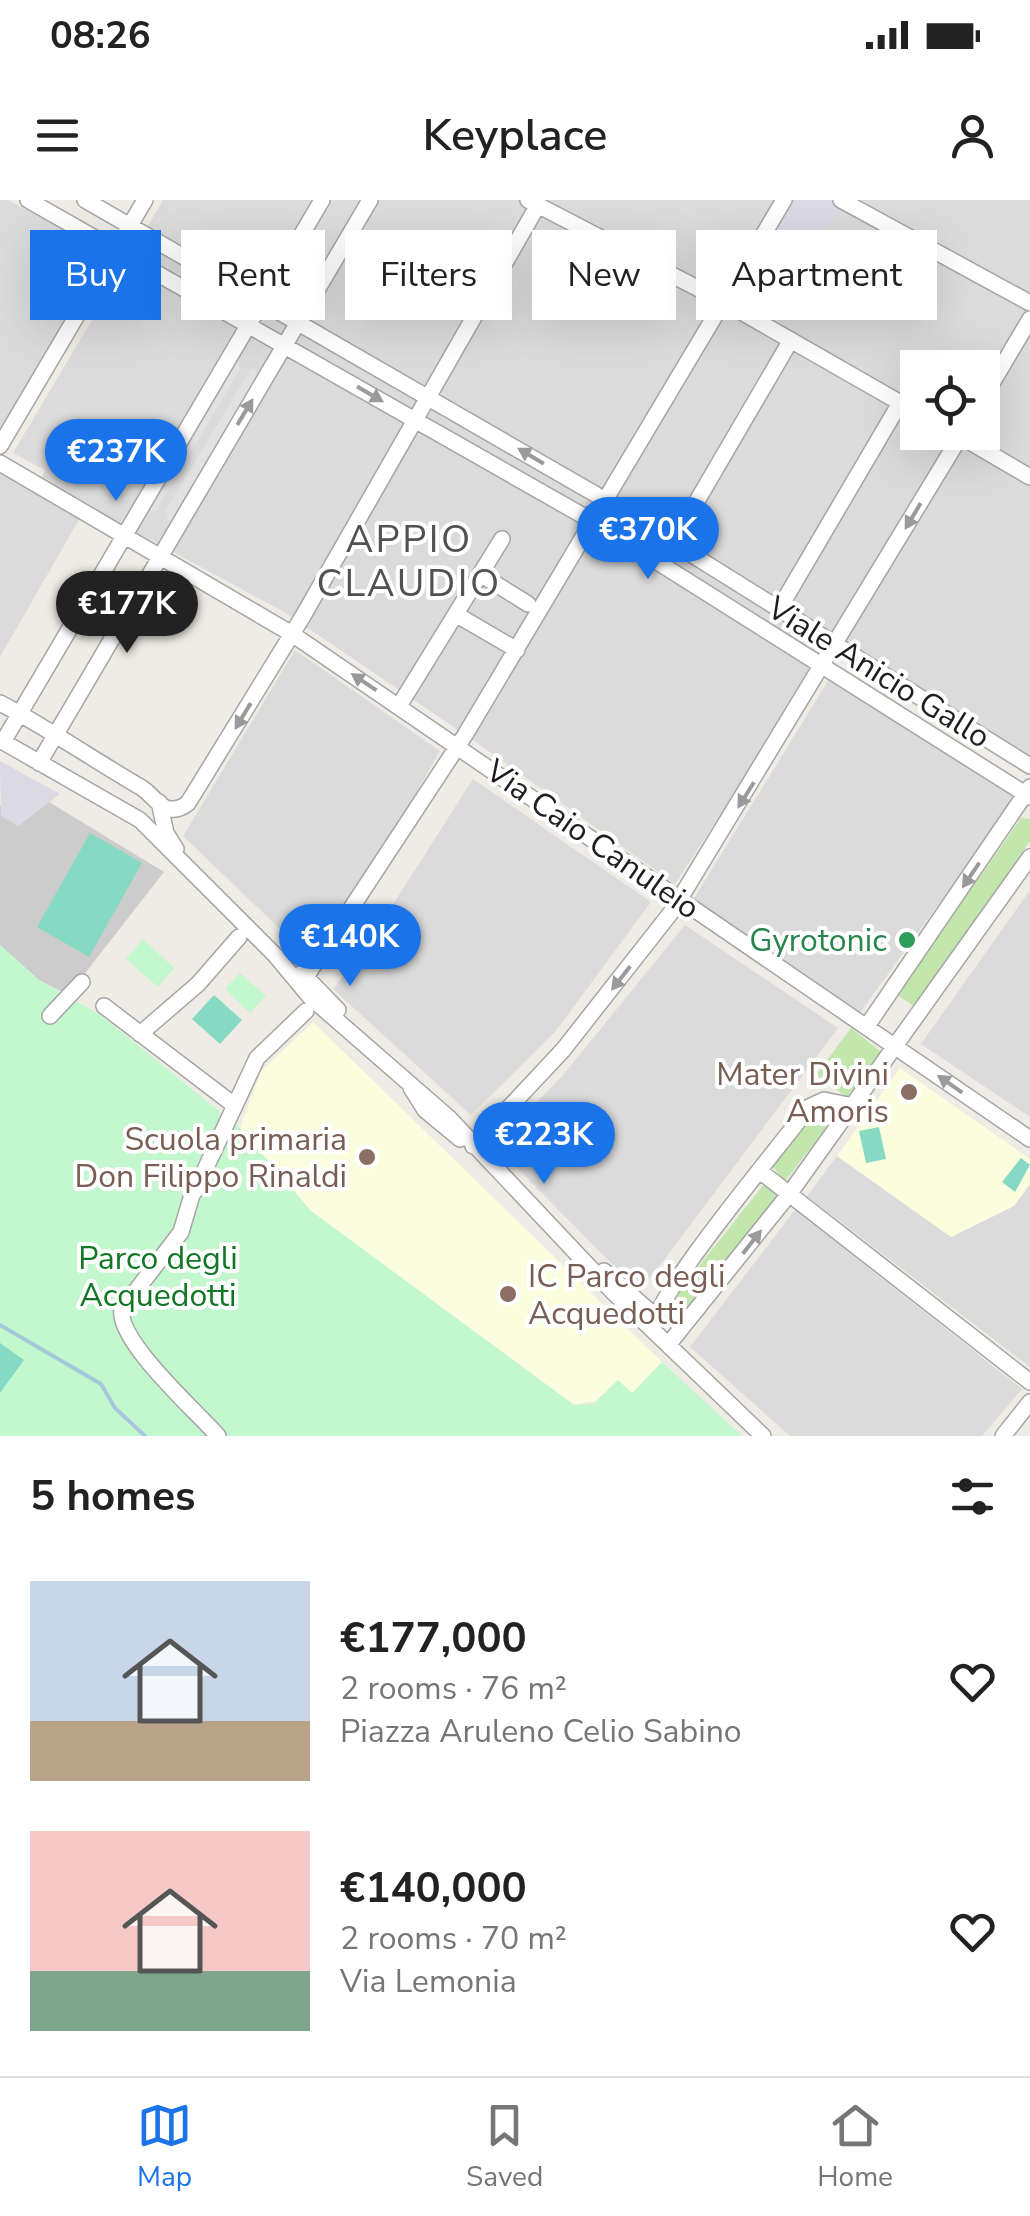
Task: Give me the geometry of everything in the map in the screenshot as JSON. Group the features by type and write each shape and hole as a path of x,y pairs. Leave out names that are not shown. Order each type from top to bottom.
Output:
{"street":[{"name":"Viale Anicio Gallo","path":"28,200 82,230"},
{"name":"Viale Anicio Gallo","path":"84,200 181,255"},
{"path":"127,230 145,200"},
{"path":"305,230 322,200"},
{"path":"39,763 370,200"},
{"path":"766,230 784,200"},
{"path":"0,703 56,734 159,802 173,809 188,803 292,634 429,396 533,202 696,287"},
{"path":"845,202 1030,303"},
{"name":"Viale Anicio Gallo","path":"161,275 594,522 1029,793"},
{"path":"1000,370 1030,319"},
{"path":"0,446 74,320"},
{"path":"210,889 184,868 140,820 2,741 253,320"},
{"name":"Viale Anicio Gallo","path":"295,320 606,501 1030,766"},
{"path":"218,1436 131,1341 120,1319 122,1309 181,1232 193,1193 259,1054 310,993 713,320"},
{"path":"756,320 900,403 778,609"},
{"path":"673,542 791,340"},
{"path":"473,1146 564,1050 679,900 824,667 950,450"},
{"path":"985,450 1030,477"},
{"name":"Via Caio Canuleio","path":"0,463 292,634 1030,1139"},
{"path":"399,706 502,539"},
{"path":"480,574 528,604"},
{"path":"457,615 516,650"},
{"path":"867,1026 1029,793"},
{"path":"140,820 152,814 159,802"},
{"path":"159,802 170,841 210,889 310,993 410,1086 433,1118 473,1146 583,1258 618,1282 668,1345 763,1436"},
{"path":"668,1345 790,1194 1030,857"},
{"path":"140,1034 198,984 239,937"},
{"path":"50,1016 82,982"},
{"path":"104,1006 234,1105"},
{"path":"654,1323 666,1300 814,1103 828,1100 853,1106"},
{"path":"761,1172 1030,1382"},
{"path":"666,1300 677,1315 692,1319"},
{"path":"1002,1436 1030,1402"}],"shaded area":[{"path":"0,200 8,200 65,230 30,230 30,320 66,320 0,431"},
{"path":"163,200 1030,200 1030,758 834,640 675,884 286,613 41,481 45,470 13,453 92,320 161,320 161,230 145,230"},
{"path":"792,200 845,200 827,230 774,230"},
{"path":"237,356 240,369 156,511 151,511 150,504"},
{"path":"251,369 256,369 257,376 169,523 166,510"},
{"path":"0,474 80,518 0,657"},
{"path":"295,650 440,751 356,898 306,954 183,836"},
{"path":"830,678 1016,797 859,1014 693,900"},
{"path":"0,761 60,794 18,826 1,816"},
{"path":"473,779 651,902 555,1032 471,1115 333,989 358,959"},
{"path":"49,802 164,872 68,995 39,980 0,945 0,805 18,826"},
{"path":"1030,890 1030,1117 921,1044"},
{"path":"685,925 838,1028 640,1292 495,1146 564,1074"},
{"path":"313,1022 662,1362 632,1394 574,1405 311,1211 240,1128 261,1071"},
{"path":"900,1068 1030,1159 1030,1184 1014,1206 951,1237 837,1156"},
{"path":"837,1156 951,1237 1014,1206 1030,1184 1030,1367 807,1196"},
{"path":"795,1210 1022,1389 982,1436 790,1436 690,1347"}],"green space":[{"path":"1021,818 1030,819 1030,841 914,1006 897,995"},
{"path":"90,833 142,863 89,957 37,927"},
{"path":"143,939 174,968 158,987 126,959"},
{"name":"Parco degli Acquedotti","path":"0,945 39,980 99,1014 240,1128 311,1211 574,1405 593,1404 618,1380 632,1393 662,1362 742,1436 0,1436"},
{"path":"240,973 266,996 250,1013 225,989"},
{"path":"214,995 242,1020 220,1044 192,1019"},
{"path":"851,1028 881,1052 847,1097 816,1075"},
{"path":"817,1108 840,1110 785,1181 772,1166"},
{"path":"879,1127 886,1159 866,1163 859,1131"},
{"path":"1021,1158 1030,1165 1015,1192 1002,1182"},
{"path":"765,1183 777,1196 689,1312 675,1310 672,1300"},
{"path":"0,1343 24,1360 0,1393"}],"waterway":[{"path":"0,1325 101,1384 115,1408 145,1436"}],"place":[{"name":"Gyrotonic","path":"907,940"},
{"name":"Mater Divini Amoris","path":"909,1092"},
{"name":"Scuola primaria Don Filippo Rinaldi","path":"367,1157"},
{"name":"IC Parco degli Acquedotti","path":"508,1294"}],"district":[{"name":"APPIO CLAUDIO","path":"409,561"}]}
